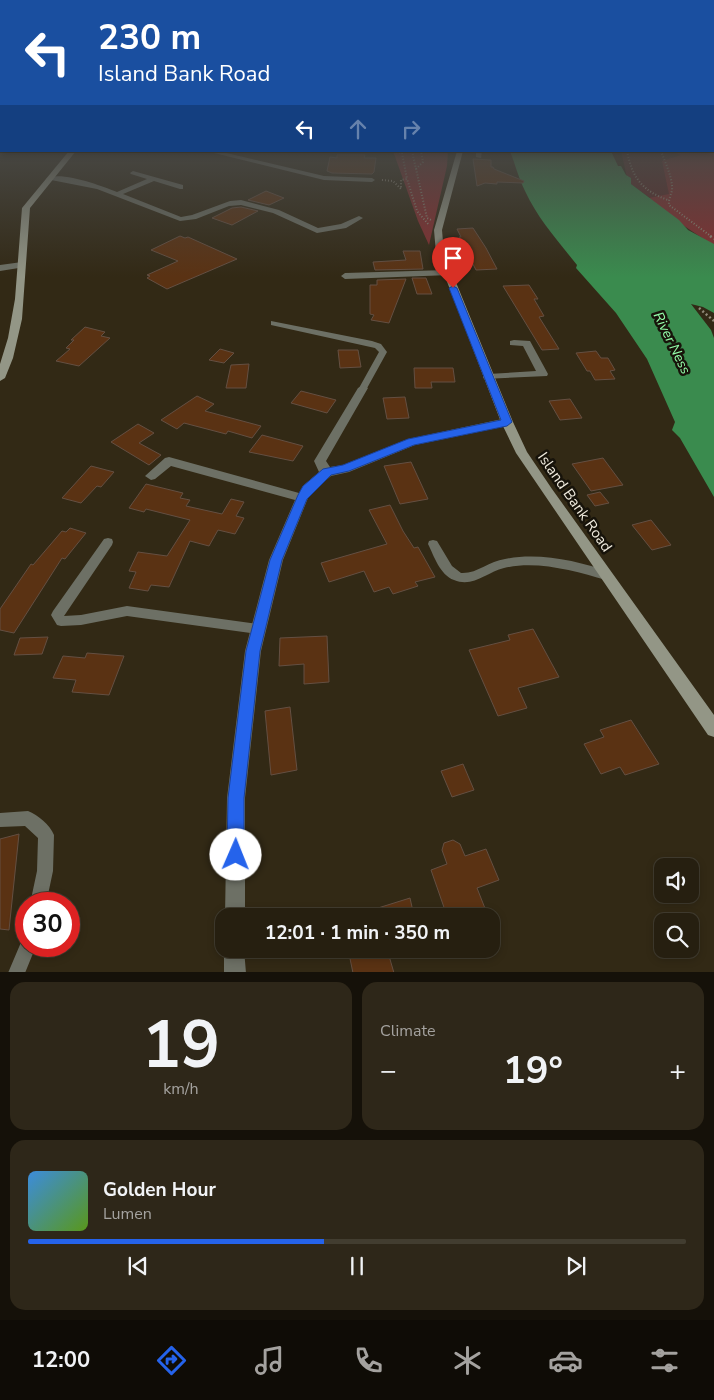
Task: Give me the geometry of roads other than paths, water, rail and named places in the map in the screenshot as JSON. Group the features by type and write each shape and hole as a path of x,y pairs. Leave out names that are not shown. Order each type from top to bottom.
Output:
{"main road":[{"path":"0,378 10,353 19,307 26,208 43,186"},
{"name":"Island Bank Road","path":"450,186 439,227 440,253 488,377 522,453 714,729"}],"street":[{"path":"93,186 180,219 188,219 234,202 245,202 296,218 317,231 342,226 359,218"},
{"path":"116,195 136,186"},
{"path":"0,268 22,265"},
{"path":"345,276 447,273"},
{"path":"488,377 543,374 526,343 514,344"},
{"path":"327,472 321,466 320,461 363,388"},
{"path":"235,908 236,798 253,651 276,560 302,498 308,489 327,472 345,469 412,442 507,422"},
{"path":"151,476 169,461 302,498"},
{"path":"234,958 235,972"}],"lane":[{"path":"274,323 378,346 383,352 363,388"},
{"path":"108,542 57,615 61,621 81,620 127,611 258,629"},
{"path":"433,544 452,574 462,578 477,575 503,564 545,562 564,564 606,575"},
{"path":"0,820 28,818 46,835 45,871 41,892"},
{"path":"16,972 24,957"}],"water":[{"name":"River Ness","path":"523,186 634,186 679,220 688,230 714,244 714,313 703,307 691,304 711,330 714,338 714,497 680,438 672,430 675,422 647,359 616,313 576,268 577,265 549,230 530,201"}]}
